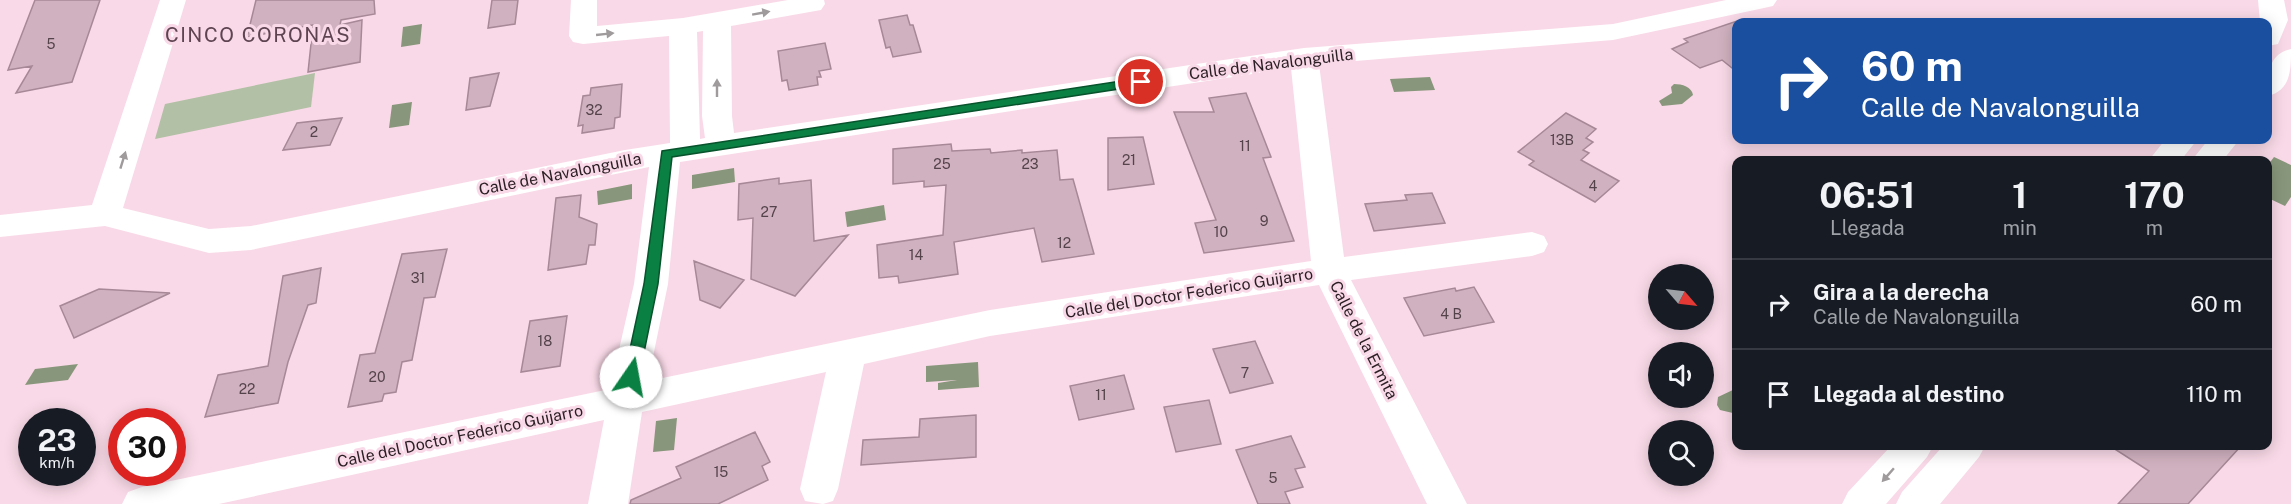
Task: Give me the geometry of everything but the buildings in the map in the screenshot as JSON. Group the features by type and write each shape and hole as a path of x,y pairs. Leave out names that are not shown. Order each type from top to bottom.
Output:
{"main road":[{"path":"105,215 173,0"},
{"path":"584,0 583,36 717,21 812,4 812,0"},
{"name":"Calle de Navalonguilla","path":"0,226 105,215 209,241 250,238 625,160 1304,57 1613,32 1764,0"},
{"path":"2273,0 2291,10"},
{"path":"2272,26 2273,0"},
{"path":"717,21 717,116 720,146"},
{"path":"608,504 626,400 676,153 683,26"},
{"name":"Calle de la Ermita","path":"1304,57 1329,271 1447,504"},
{"path":"2272,82 2291,58"},
{"path":"2168,156 2178,144"},
{"path":"2210,156 2221,144"},
{"name":"Calle del Doctor Federico Guijarro","path":"142,504 990,323 1329,271 1532,244"},
{"path":"819,489 848,353"},
{"path":"1862,504 1910,450"},
{"path":"1916,504 1963,450"}],"shaded area":[{"path":"422,24 420,44 401,47 403,27"},
{"path":"315,73 311,107 155,139 165,104"},
{"path":"1430,77 1435,90 1394,92 1390,79"},
{"path":"1674,84 1686,86 1693,95 1682,104 1662,106 1659,101 1672,93 1671,87"},
{"path":"412,102 409,125 389,128 392,105"},
{"path":"2274,157 2291,165 2291,197 2285,206 2272,200 2272,160"},
{"path":"734,168 735,182 692,189 692,175"},
{"path":"632,184 632,199 598,205 597,191"},
{"path":"884,205 886,220 847,227 845,212"},
{"path":"978,362 979,387 938,390 938,383 957,380 926,382 926,366"},
{"path":"78,364 68,380 25,385 35,369"},
{"path":"1732,390 1732,413 1720,410 1717,405 1718,397"},
{"path":"677,418 674,450 653,452 656,421"}],"district":[{"name":"CINCO CORONAS","path":"258,35"}],"route":[{"path":"631,377 651,284 666,154 1141,82"}]}
